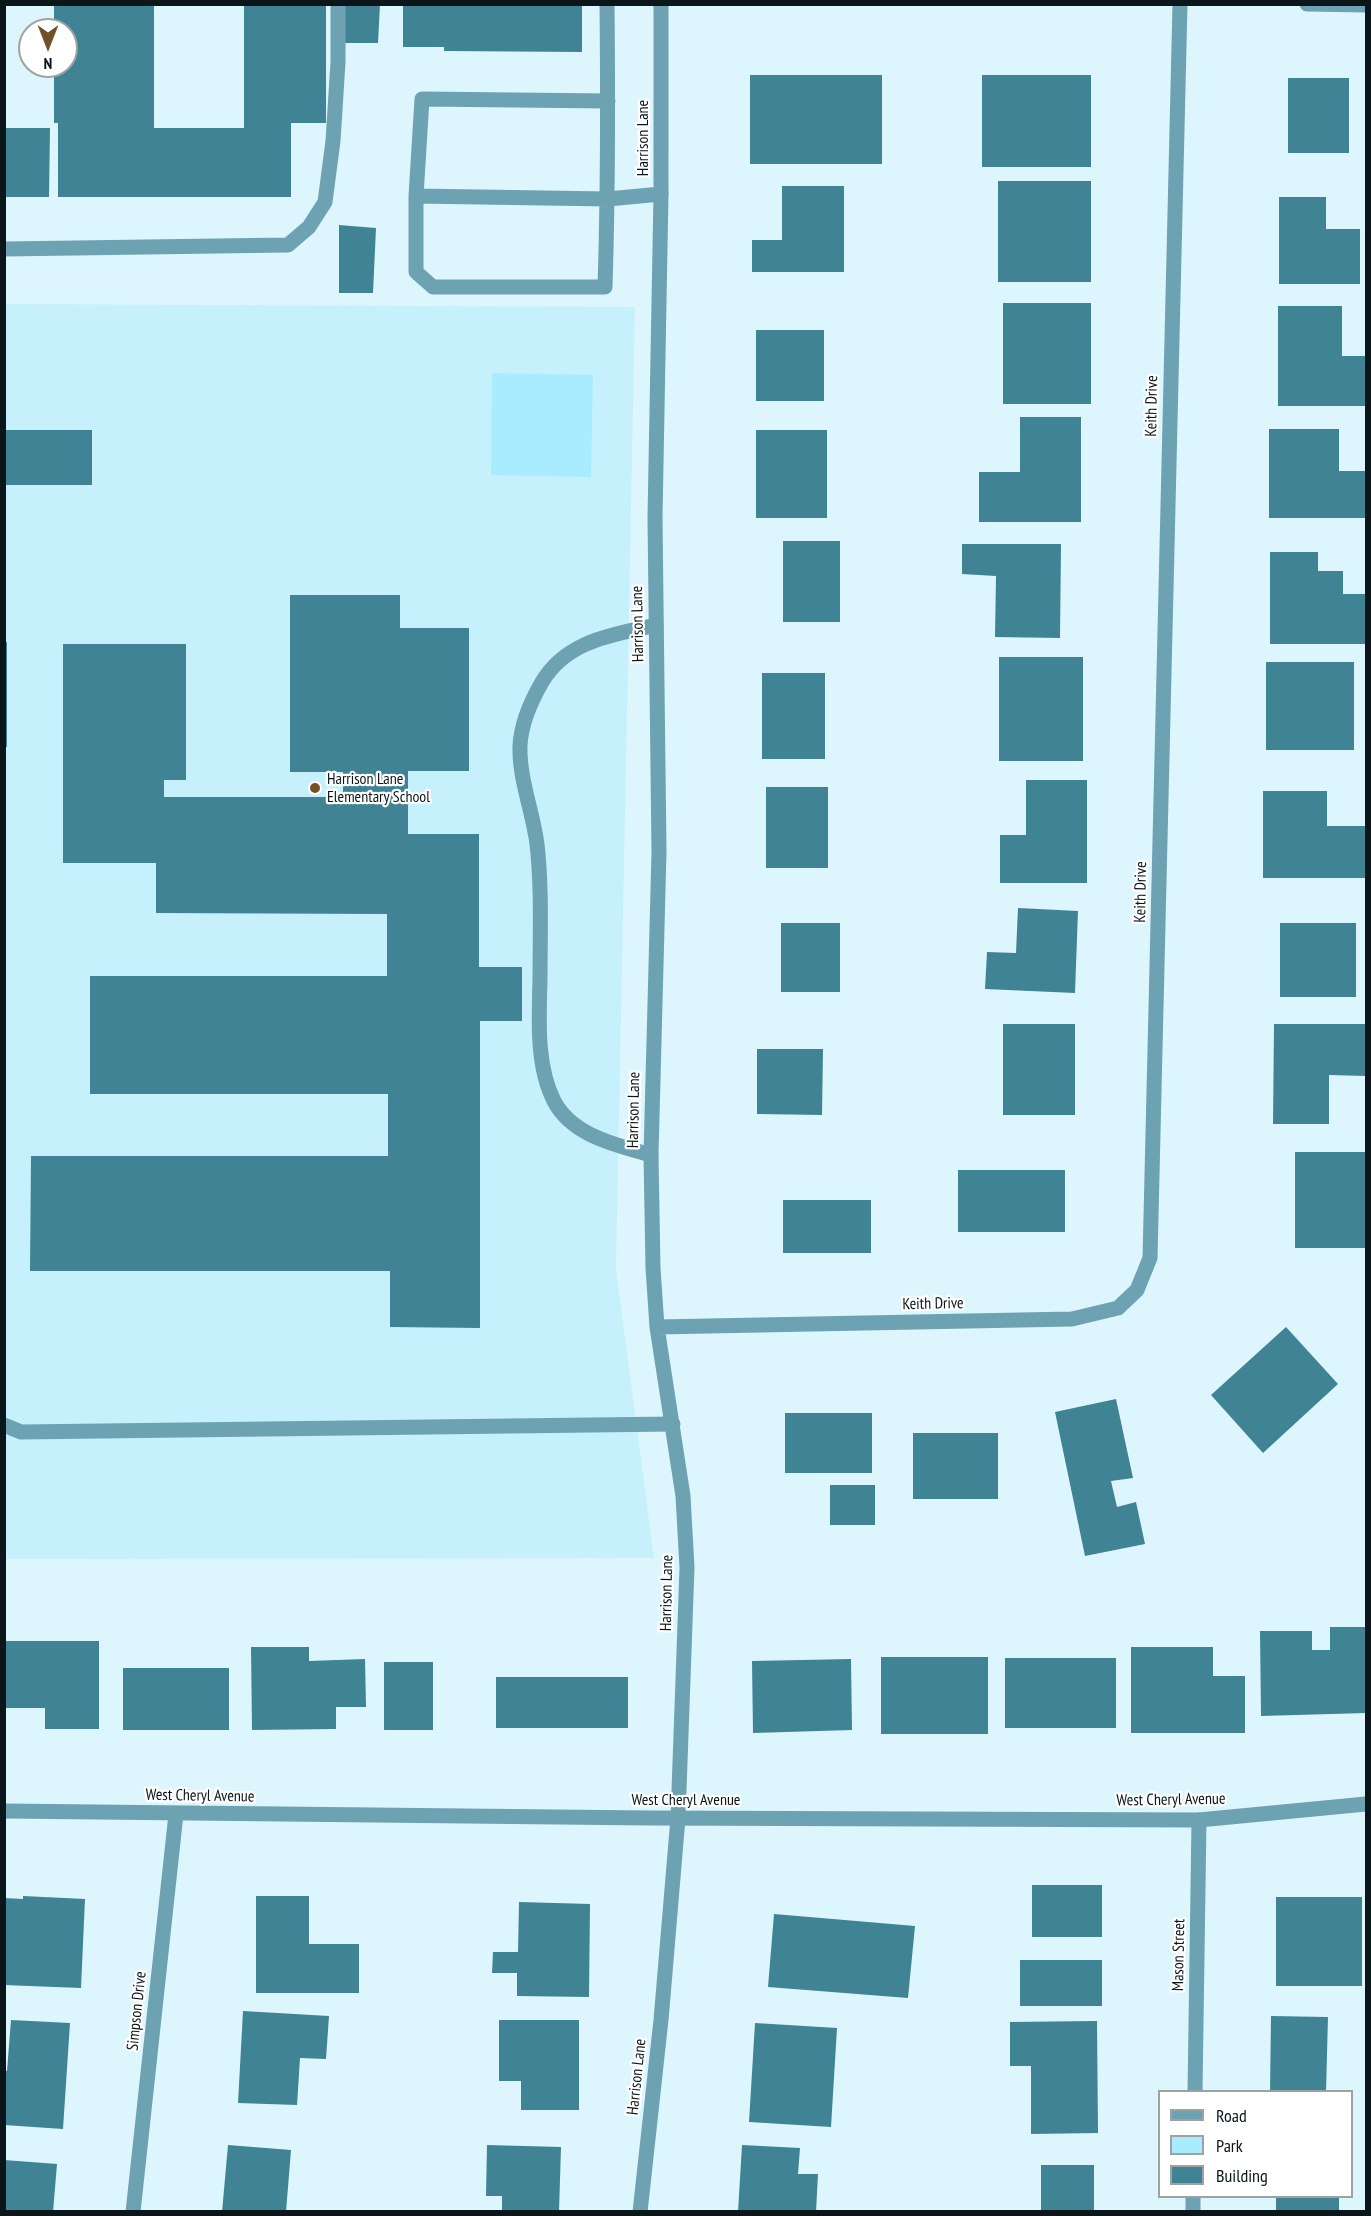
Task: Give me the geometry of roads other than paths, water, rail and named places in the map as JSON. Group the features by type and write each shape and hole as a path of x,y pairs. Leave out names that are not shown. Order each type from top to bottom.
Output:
{"street":[{"path":"4,249 288,245 309,227 325,202 333,141 338,73 338,4"},
{"path":"607,4 608,101 608,199 605,286 434,286 416,272 416,196 422,99 608,101"},
{"name":"Harrison Lane","path":"640,2211 661,2019 678,1818 687,1568 683,1496 657,1327 653,1268 651,1155 659,852 655,518 661,194 661,4"},
{"name":"Keith Drive","path":"657,1327 1072,1319 1118,1308 1137,1290 1150,1258 1180,4"},
{"path":"1307,4 1366,5"},
{"path":"416,196 608,199 661,194"},
{"path":"651,1155 605,1142 574,1124 554,1102 542,1065 539,1013 540,911 537,844 525,786 520,746 527,712 543,680 564,657 593,639 656,625"},
{"path":"4,1425 21,1432 673,1424"},
{"name":"West Cheryl Avenue","path":"4,1811 678,1818 1199,1820 1366,1804"},
{"name":"Simpson Drive","path":"133,2211 176,1814"},
{"name":"Mason Street","path":"1195,2090 1199,1820"}],"place":[{"name":"Harrison Lane Elementary School","path":"315,788"}]}
